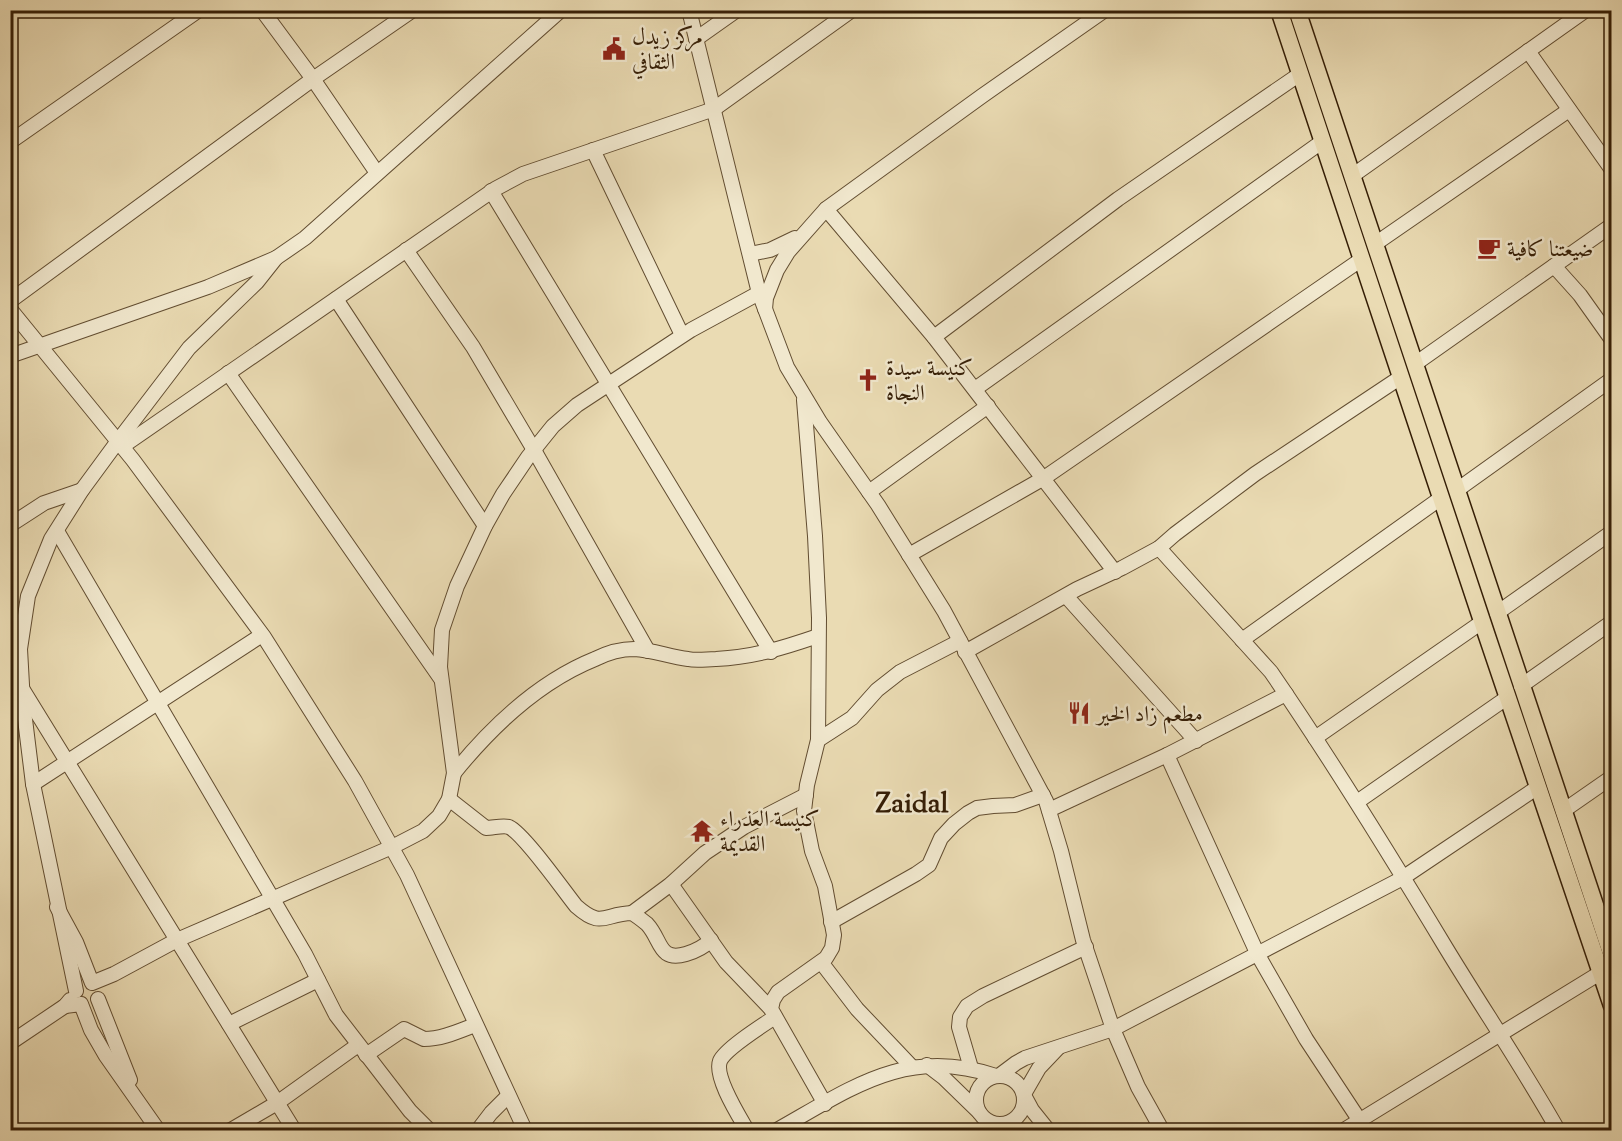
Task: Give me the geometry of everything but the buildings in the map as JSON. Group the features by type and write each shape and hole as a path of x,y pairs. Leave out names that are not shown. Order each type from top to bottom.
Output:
{"main road":[{"path":"1279,10 1611,1005"},
{"path":"1297,10 1611,956"}],"street":[{"path":"10,142 199,10"},
{"path":"262,10 313,79 377,173"},
{"path":"10,301 313,79 413,10"},
{"path":"10,356 208,287 276,258 305,238 561,10"},
{"path":"689,10 759,293 787,367 820,422 909,555 963,646 1043,795 1086,947 1113,1029 1138,1087 1162,1131"},
{"path":"696,39 737,10"},
{"path":"120,443 228,373 491,191 523,174 714,109 852,10"},
{"path":"765,309 766,298 777,270 788,252 826,208 1105,10"},
{"path":"1352,176 1586,10"},
{"path":"1528,51 1611,170"},
{"path":"933,337 1118,199 1300,74"},
{"path":"1375,244 1569,110"},
{"path":"975,389 1323,141"},
{"path":"593,150 682,335"},
{"path":"491,191 771,652"},
{"path":"826,208 975,389 1115,572"},
{"path":"1415,364 1611,225"},
{"path":"750,254 770,250 804,233"},
{"path":"406,250 473,347 648,651"},
{"path":"158,1131 106,1056 91,1030 77,997 33,784 20,649 28,596 51,539 82,490 120,443 189,348 257,282 276,258"},
{"path":"909,555 1044,478 1362,259"},
{"path":"1554,266 1580,295 1611,340"},
{"path":"77,997 89,1006 95,1003 96,992 114,974 177,940 392,847 423,831 439,816 449,799 454,773 440,667 442,630 457,586 503,494 553,426 578,405 682,335 759,293"},
{"path":"336,298 485,526"},
{"path":"10,309 120,443 262,634 356,781 407,875 525,1131"},
{"path":"228,373 442,680"},
{"path":"818,740 852,718 876,690 900,672 963,646 1159,548 1255,474 1401,378"},
{"path":"1456,490 1611,380"},
{"path":"747,1131 722,1083 719,1064 721,1058 773,1013 773,999 778,992 826,958 832,948 834,935 825,886 812,851 804,811 818,740 818,636 815,536 803,395"},
{"path":"869,492 988,406"},
{"path":"10,525 44,503 82,490"},
{"path":"1242,640 1441,498"},
{"path":"57,531 305,954 336,1015 410,1111 429,1131"},
{"path":"1497,613 1611,532"},
{"path":"1159,548 1271,672 1404,877 1558,1131"},
{"path":"1066,596 1196,741"},
{"path":"1315,738 1482,622"},
{"path":"1521,686 1611,622"},
{"path":"33,784 262,634"},
{"path":"454,773 472,750 510,712 550,682 584,663 611,652 634,649 690,660 739,658 771,652 818,636"},
{"path":"10,669 294,1131"},
{"path":"1049,810 1196,741 1286,694"},
{"path":"1357,802 1508,697"},
{"path":"1167,755 1258,955 1306,1039 1360,1120"},
{"path":"1563,811 1611,777"},
{"path":"985,1120 976,1101 978,1090 985,1080 998,1076 1016,1063 1113,1029 1258,955 1404,877 1538,787"},
{"path":"449,799 486,828 505,826 523,838 576,906 587,916 600,920 619,913 632,912 671,884 705,854 744,827 806,795"},
{"path":"831,922 929,865 941,838 968,813 977,808 1015,806 1043,795"},
{"path":"671,884 726,962 773,1013 825,1104"},
{"path":"57,907 76,942 140,1104"},
{"path":"632,912 648,925 664,952 670,956 694,951 711,940"},
{"path":"971,1068 959,1028 960,1017 967,1006 983,996 1086,947"},
{"path":"821,962 857,1009 919,1066 944,1078 985,1120 996,1124 1010,1124 1041,1131"},
{"path":"1344,1131 1600,973"},
{"path":"228,1024 318,980"},
{"path":"10,1043 77,997 78,986 83,983 96,992"},
{"path":"231,1131 362,1050 404,1029 427,1040 475,1025"},
{"path":"1010,1124 1023,1110 1024,1096 1040,1068 1060,1046"},
{"path":"777,1131 872,1079 893,1071 919,1066 971,1068 1015,1080 1032,1110 1048,1131"},
{"path":"478,1131 490,1113 508,1096"}],"place":[{"name":"مركز زيدل الثقافي","path":"614,49"},
{"name":"ضيعتنا كافية","path":"1489,248"},
{"name":"كنيسة سيدة النجاة","path":"868,380"},
{"name":"مطعم زاد الخير","path":"1079,713"},
{"name":"كنيسة العذراء القديمة","path":"702,831"}],"district":[{"name":"Zaidal","path":"912,802"}]}
